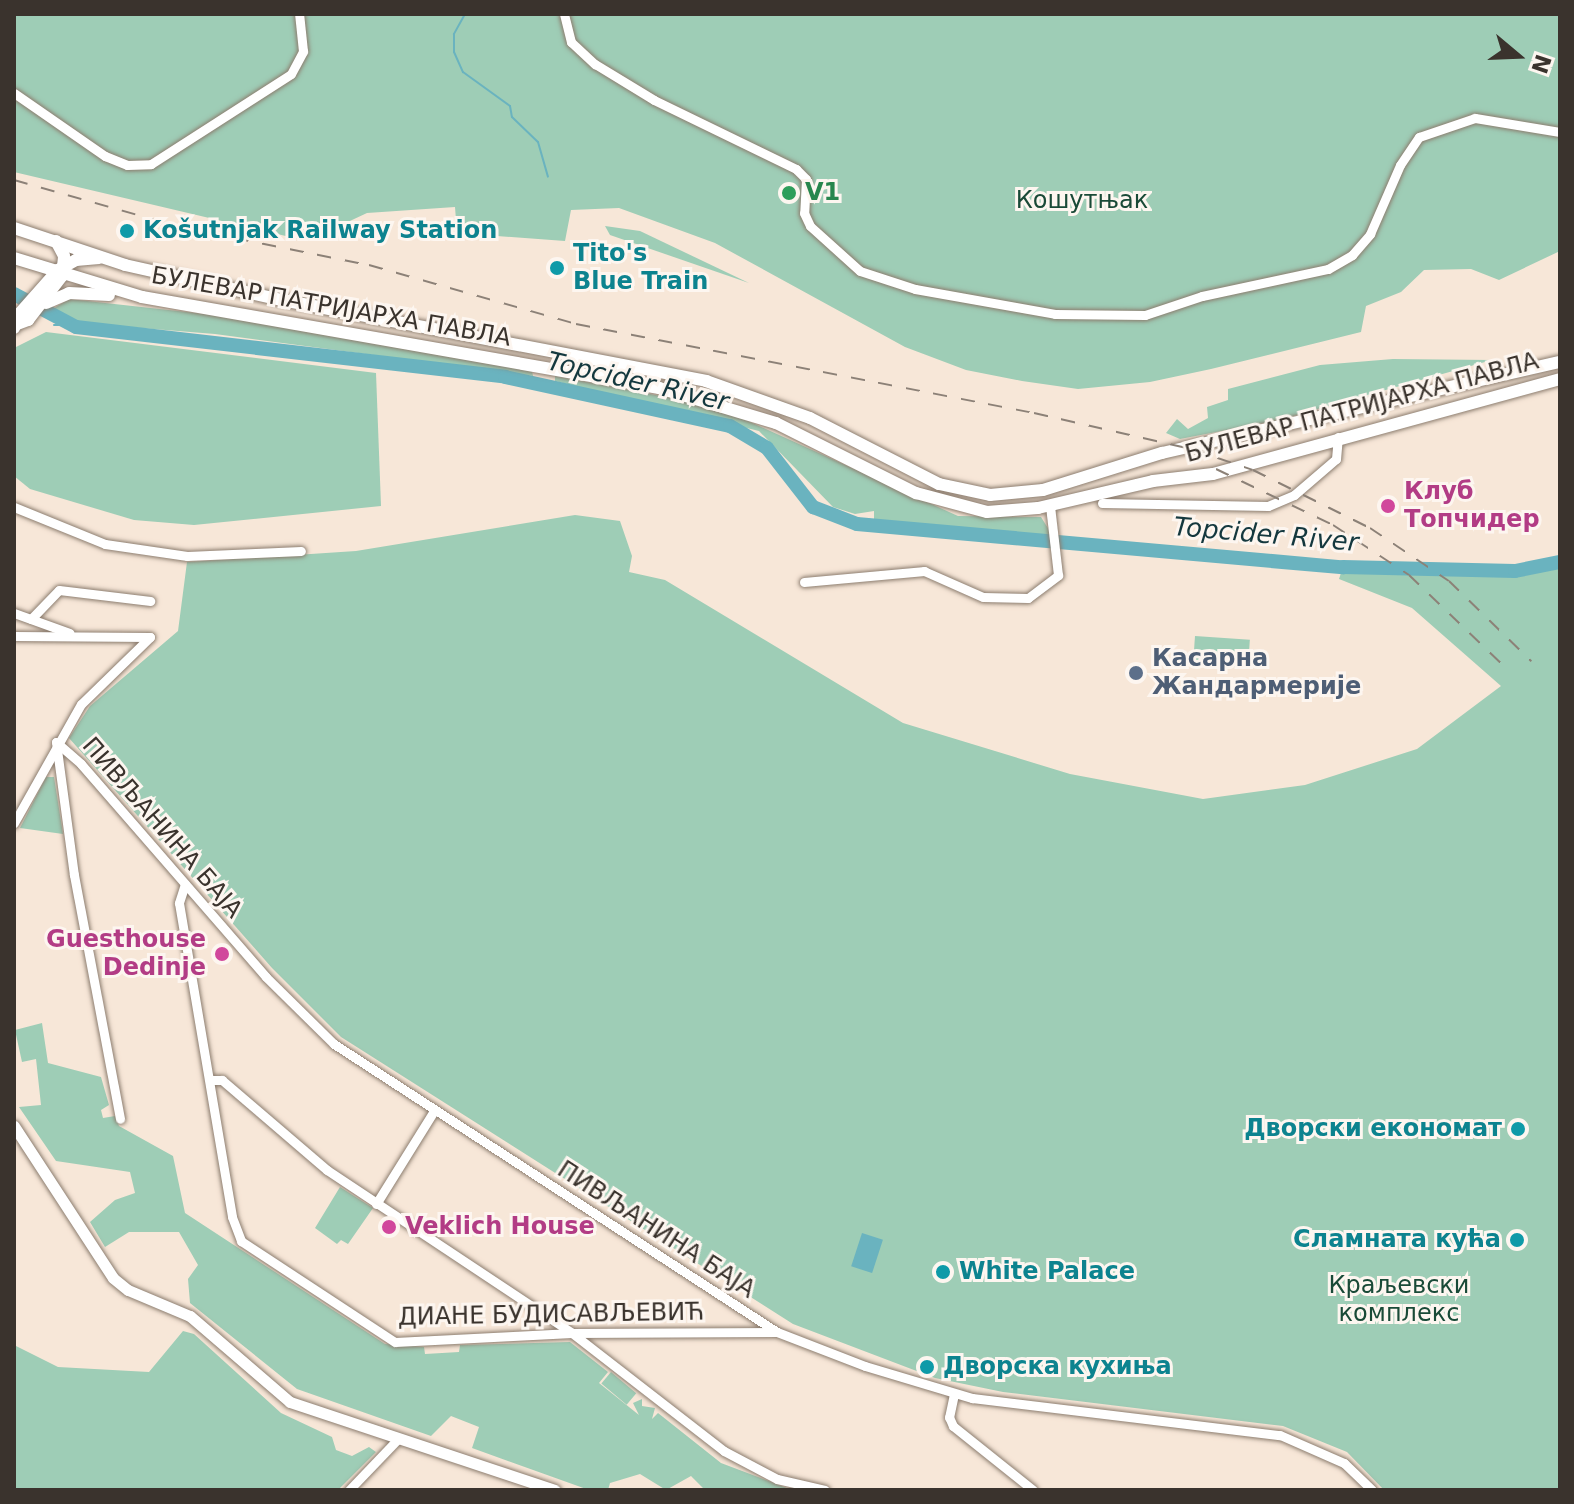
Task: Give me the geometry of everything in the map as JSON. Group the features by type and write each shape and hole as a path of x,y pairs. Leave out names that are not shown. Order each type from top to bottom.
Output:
{"main road":[{"name":"БУЛЕВАР ПАТРИЈАРХА ПАВЛА","path":"14,228 106,259 298,304 706,381 810,418 939,484 990,495 1043,490 1162,453 1560,362"},
{"path":"56,241 60,272"},
{"path":"20,321 60,272 88,258 106,259"},
{"name":"БУЛЕВАР ПАТРИЈАРХА ПАВЛА","path":"15,259 122,293 659,388 776,423 949,505 987,512 1050,506 1153,481 1228,470 1338,437 1560,379"},
{"path":"15,259 34,275 37,302"},
{"path":"37,302 69,293 122,293"}],"street":[{"path":"14,93 105,156 127,165 151,164 291,74 303,51 299,14"},
{"path":"564,14 571,42 595,64 654,100 796,169 806,179 804,213 810,226 860,271 915,289 1055,314 1145,315 1202,296 1328,269 1352,255 1370,234 1400,165 1419,137 1475,118 1560,132"},
{"path":"1102,503 1268,506 1294,495 1336,459 1338,437"},
{"path":"804,582 924,571 983,597 1022,599 1041,593 1058,575 1057,537 1050,506"},
{"path":"14,507 105,544 187,556 301,551"},
{"path":"31,619 59,590 150,601"},
{"path":"14,613 77,636"},
{"path":"14,636 149,636 148,643 85,699 56,742 14,823"},
{"path":"56,742 74,875 120,1119"},
{"name":"ПИВЉАНИНА БАЈА","path":"56,742 81,764 266,977 328,1038 434,1111 777,1332 954,1394 1275,1434 1341,1461 1372,1490"},
{"name":"ДИАНЕ БУДИСАВЉЕВИЋ","path":"185,884 179,903 235,1229 249,1247 393,1342 572,1333 777,1332"},
{"path":"210,1080 222,1080 323,1167 572,1333 724,1451 777,1479 825,1490"},
{"path":"376,1204 434,1111"},
{"path":"14,1126 123,1287 190,1316 296,1406 548,1489"},
{"path":"954,1394 949,1417 953,1426 1033,1490"},
{"path":"349,1490 397,1440"}],"green space":[{"name":"Кошутњак","path":"14,14 1560,14 1560,251 1499,280 1471,269 1424,270 1401,292 1366,306 1361,332 1211,369 1150,382 1078,389 1022,381 966,370 905,347 715,243 619,208 571,210 565,241 457,233 455,207 367,213 307,241 14,172"},
{"path":"605,226 640,231 749,283 610,235"},
{"path":"69,299 214,315 532,371 533,376 215,334 79,323 51,310"},
{"path":"46,332 376,373 381,506 194,525 134,520 30,489 14,476 14,348"},
{"path":"1393,359 1492,360 1283,419 1180,439 1166,433 1177,419 1188,429 1208,418 1207,407 1228,400 1228,389 1320,365"},
{"path":"555,376 682,400 748,421 958,516 1041,517 1054,538 874,521 874,511 855,514 833,507 759,431 555,381"},
{"name":"Краљевски комплекс","path":"575,515 620,521 632,556 629,572 665,580 903,723 1070,774 1203,799 1305,785 1417,749 1501,686 1412,608 1339,579 1343,567 1515,571 1560,562 1560,1490 1384,1490 1347,1452 1283,1426 1003,1392 935,1378 793,1324 341,1037 272,968 69,738 90,706 178,631 187,562 356,551"},
{"path":"1195,636 1250,640 1248,668 1193,664"},
{"path":"46,777 54,777 63,834 20,828"},
{"path":"42,1023 48,1063 101,1077 109,1105 101,1110 103,1118 115,1116 119,1126 173,1156 185,1213 385,1344 424,1347 425,1354 459,1352 460,1345 570,1342 608,1372 599,1383 639,1415 633,1403 642,1399 642,1406 655,1408 652,1419 658,1413 721,1463 792,1490 705,1490 691,1476 666,1490 640,1474 610,1483 608,1490 589,1490 472,1448 479,1427 451,1416 431,1436 297,1389 190,1303 188,1279 198,1265 179,1232 129,1232 105,1247 90,1222 115,1200 135,1193 130,1172 56,1161 19,1107 41,1105 36,1059 22,1062 15,1030"},
{"path":"340,1187 373,1208 348,1244 341,1240 337,1244 315,1228"},
{"path":"183,1331 194,1334 281,1413 332,1437 336,1450 352,1456 369,1447 376,1452 338,1490 14,1490 14,1345 58,1367 149,1372"},
{"path":"611,1372 636,1393 627,1405 601,1383"}],"water":[{"path":"862,1233 883,1240 872,1273 851,1266"}],"waterway":[{"path":"465,14 454,34 454,52 463,72 510,106 512,117 538,142 548,177"},
{"name":"Topcider River","path":"14,294 76,327 505,377 730,426 767,448 813,507 857,524 1343,567 1515,571 1560,562"},
{"path":"54,325 71,325"}],"railway":[{"path":"14,180 180,227 369,265 576,324 1034,413 1191,449 1253,470 1370,528 1449,581 1531,661"},
{"path":"1216,469 1333,525 1409,575 1509,671"}],"place":[{"name":"V1","path":"789,193"},
{"name":"Košutnjak Railway Station","path":"127,231"},
{"name":"Tito's Blue Train","path":"557,268"},
{"name":"Клуб Топчидер","path":"1388,506"},
{"name":"Касарна Жандармерије","path":"1136,673"},
{"name":"Guesthouse Dedinje","path":"222,954"},
{"name":"Дворски економат","path":"1518,1129"},
{"name":"Veklich House","path":"389,1227"},
{"name":"Сламната кућа","path":"1517,1240"},
{"name":"White Palace","path":"943,1272"},
{"name":"Дворска кухиња","path":"927,1367"}]}
